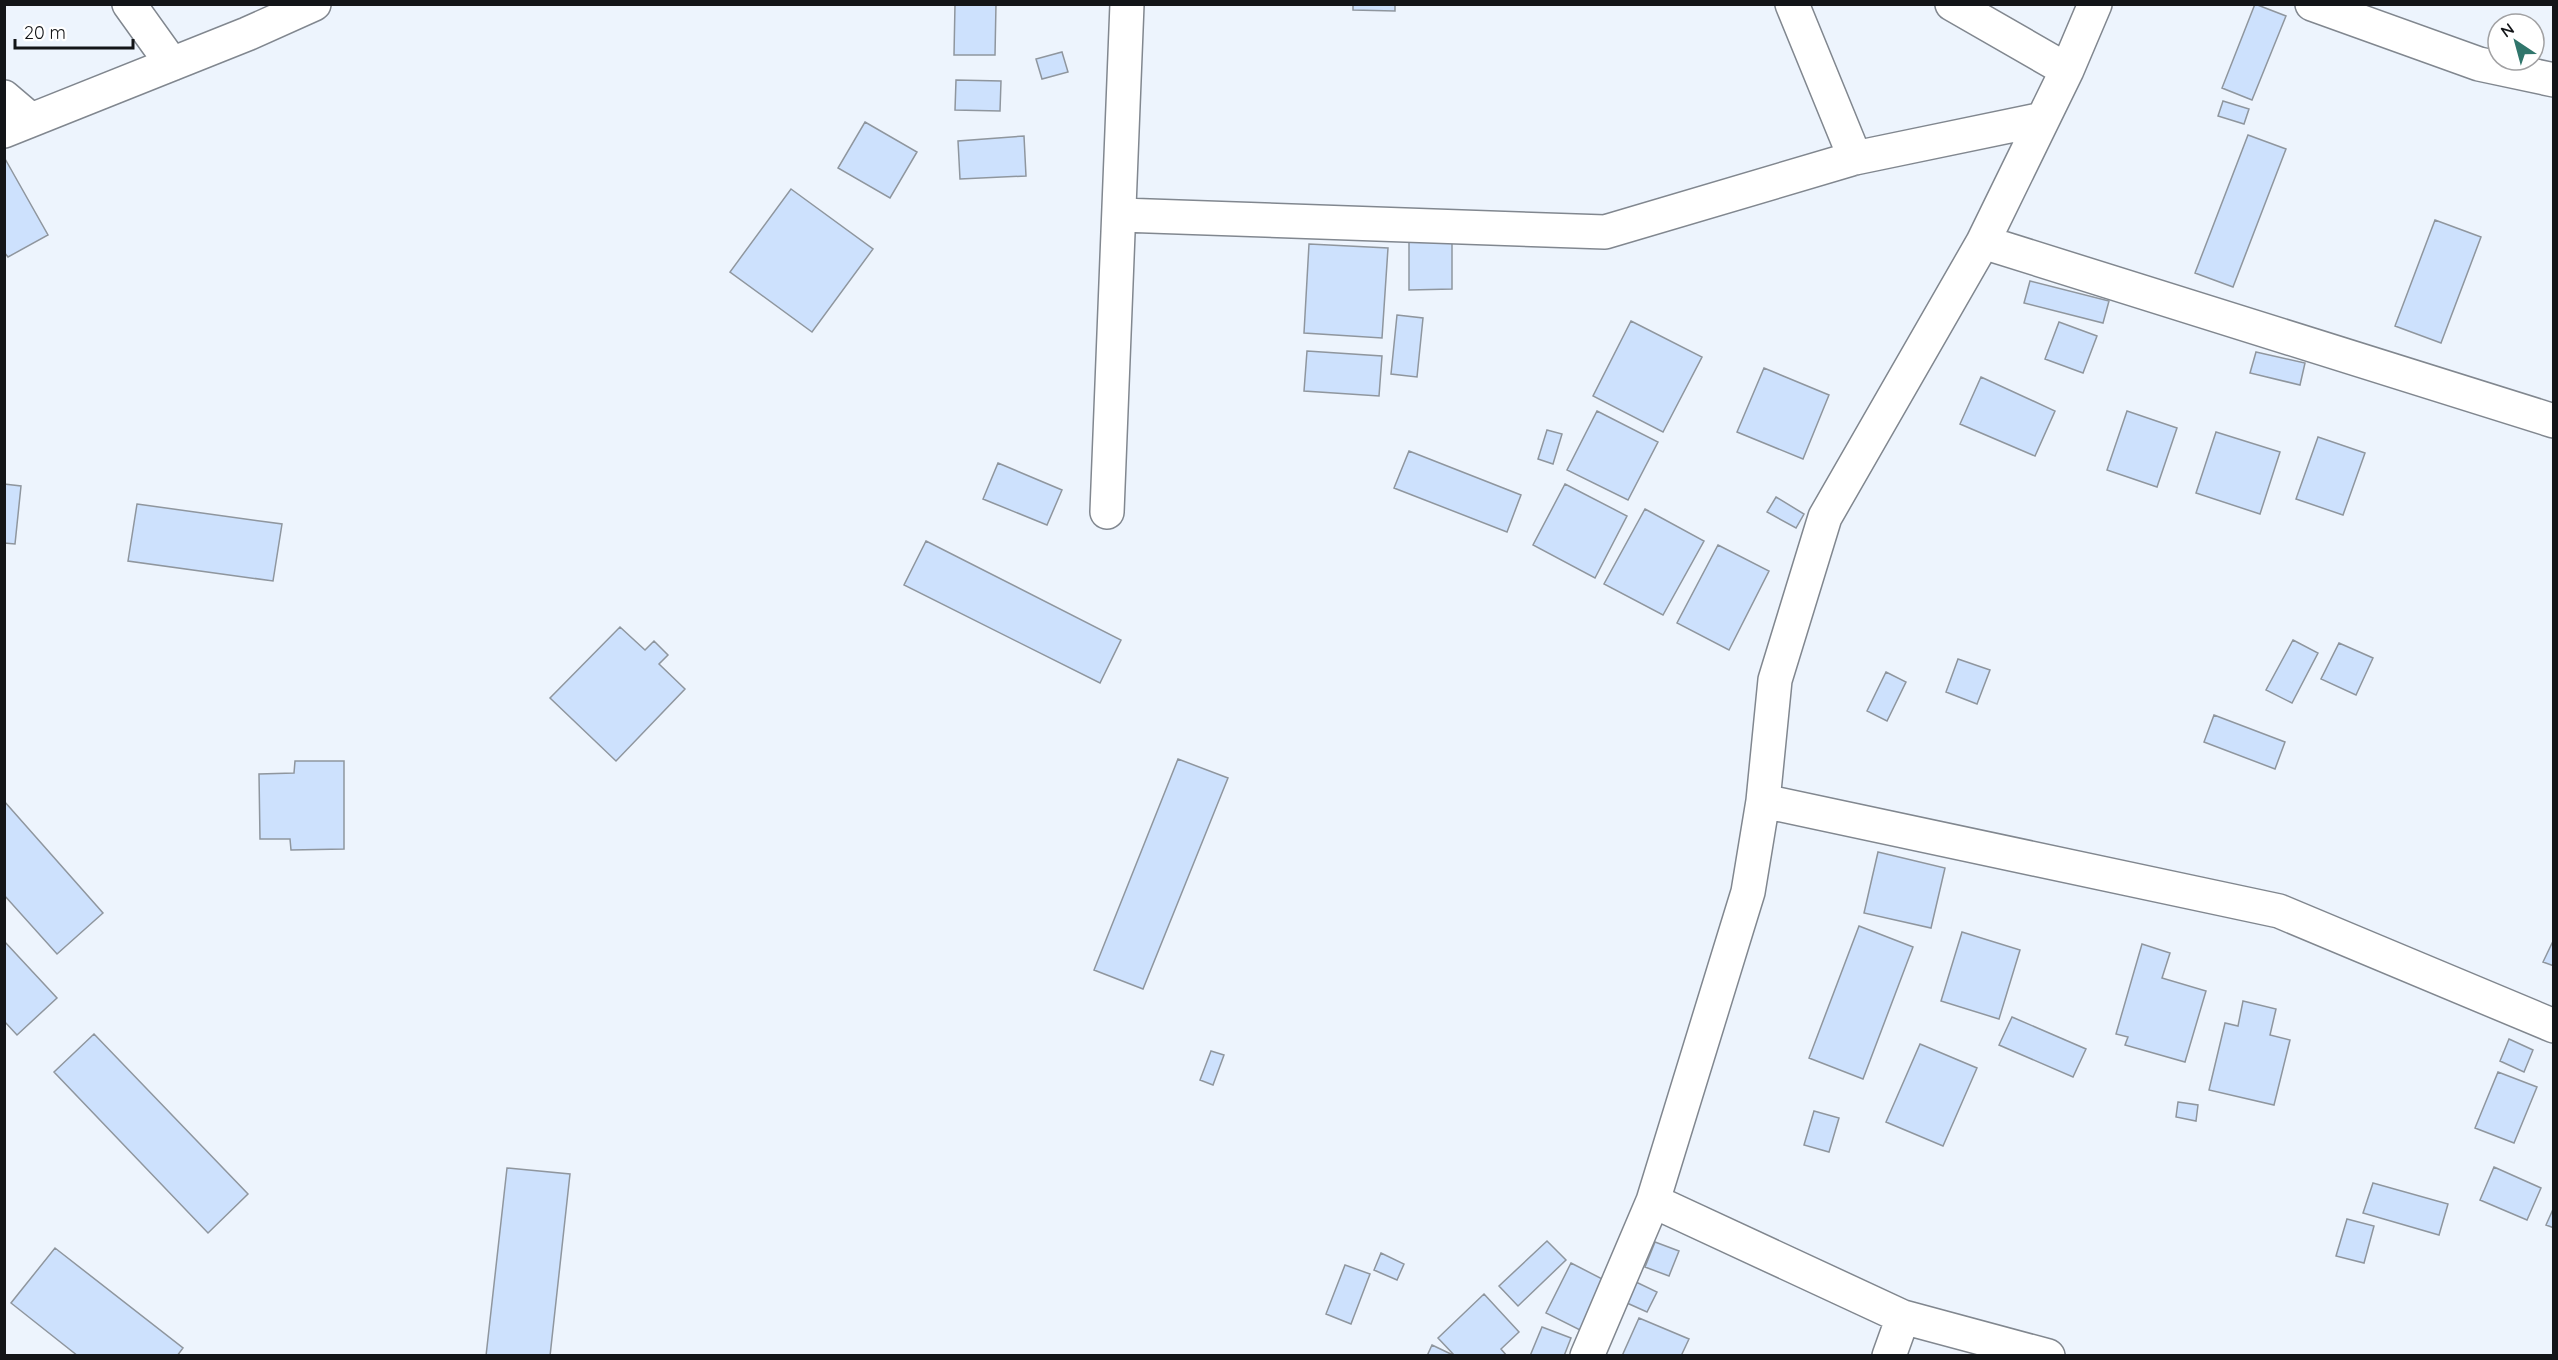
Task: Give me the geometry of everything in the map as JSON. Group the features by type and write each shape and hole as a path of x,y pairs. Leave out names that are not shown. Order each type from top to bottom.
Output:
{"street":[{"path":"129,4 172,64"},
{"path":"4,97 18,125 172,64 314,4"},
{"path":"1107,512 1127,4"},
{"path":"1792,4 1855,158"},
{"path":"1952,4 2067,70"},
{"path":"1587,1356 1653,1201 1748,892 1763,801 1775,680 1825,517 1983,242 2067,70 2095,4"},
{"path":"2312,4 2479,64 2553,80"},
{"path":"1120,215 1605,232 1855,158 2043,118"},
{"path":"1983,242 2553,421"},
{"path":"1763,801 2279,911 2553,1026"},
{"path":"1653,1201 1904,1317 2048,1356"},
{"path":"1889,1356 1904,1317"}],"building":[{"path":"955,4 996,4 995,55 954,55"},
{"path":"1353,4 1395,4 1395,11 1353,10"},
{"path":"2255,4 2286,16 2252,100 2222,88"},
{"path":"1062,52 1068,72 1042,79 1036,59"},
{"path":"956,80 1001,81 1000,111 955,110"},
{"path":"2223,101 2249,109 2244,124 2218,116"},
{"path":"865,122 917,152 890,198 838,168"},
{"path":"2248,135 2286,149 2233,287 2195,273"},
{"path":"1024,136 1026,176 960,179 958,141"},
{"path":"4,157 48,235 8,257 4,252"},
{"path":"791,189 873,249 812,332 730,272"},
{"path":"2435,220 2481,237 2441,343 2395,326"},
{"path":"1409,239 1452,239 1452,289 1409,290"},
{"path":"1309,244 1388,248 1382,338 1304,333"},
{"path":"2030,281 2109,301 2103,323 2024,303"},
{"path":"1397,315 1423,318 1417,377 1391,374"},
{"path":"1631,321 1702,357 1663,432 1593,396"},
{"path":"2059,322 2097,336 2083,373 2045,359"},
{"path":"1307,351 1382,356 1379,396 1304,391"},
{"path":"2256,352 2305,363 2300,385 2250,373"},
{"path":"1764,368 1829,395 1803,459 1737,432"},
{"path":"1981,377 2055,411 2035,456 1960,424"},
{"path":"1597,411 1658,442 1628,500 1567,470"},
{"path":"2127,411 2177,428 2157,487 2107,470"},
{"path":"1547,430 1562,434 1553,464 1538,459"},
{"path":"2216,432 2280,452 2260,514 2196,493"},
{"path":"2318,437 2365,453 2343,515 2296,499"},
{"path":"1409,451 1521,495 1507,532 1394,488"},
{"path":"998,463 1062,490 1047,525 983,499"},
{"path":"4,484 21,486 15,544 4,543"},
{"path":"1565,484 1627,516 1595,578 1533,545"},
{"path":"1776,497 1804,514 1796,528 1767,512"},
{"path":"137,504 282,524 273,581 128,561"},
{"path":"1645,509 1704,541 1663,615 1604,584"},
{"path":"926,541 1121,640 1100,683 904,585"},
{"path":"1718,545 1769,571 1729,650 1677,623"},
{"path":"620,627 645,650 654,641 668,655 659,664 685,689 616,761 550,698"},
{"path":"2293,640 2318,653 2292,703 2266,690"},
{"path":"2339,643 2373,658 2356,695 2321,679"},
{"path":"1958,659 1990,670 1977,704 1946,692"},
{"path":"1886,672 1906,682 1887,721 1867,711"},
{"path":"2214,715 2285,742 2275,769 2204,742"},
{"path":"1178,759 1228,778 1143,989 1094,970"},
{"path":"295,761 344,761 344,849 291,850 290,839 260,839 259,774 294,773"},
{"path":"4,801 103,913 57,954 4,895"},
{"path":"1878,852 1945,868 1931,928 1864,913"},
{"path":"1859,926 1913,947 1863,1079 1809,1058"},
{"path":"1962,932 2020,950 1999,1019 1941,1001"},
{"path":"2554,939 2554,966 2543,962"},
{"path":"4,941 57,998 17,1035 4,1021"},
{"path":"2142,944 2170,953 2162,978 2206,991 2185,1062 2125,1045 2128,1037 2116,1034"},
{"path":"2243,1001 2276,1009 2270,1035 2290,1040 2274,1105 2209,1090 2225,1023 2238,1026"},
{"path":"2012,1017 2086,1049 2073,1077 1999,1045"},
{"path":"94,1034 248,1194 208,1233 54,1072"},
{"path":"2509,1039 2533,1050 2524,1072 2500,1061"},
{"path":"1920,1044 1977,1068 1943,1146 1886,1122"},
{"path":"1211,1051 1224,1055 1213,1085 1200,1080"},
{"path":"2498,1072 2537,1087 2514,1143 2475,1128"},
{"path":"2178,1102 2198,1105 2196,1121 2176,1117"},
{"path":"1814,1111 1839,1118 1829,1152 1804,1145"},
{"path":"2494,1167 2541,1188 2527,1220 2480,1200"},
{"path":"507,1168 570,1174 550,1356 486,1356"},
{"path":"2373,1183 2448,1204 2439,1235 2363,1213"},
{"path":"2554,1207 2554,1228 2546,1225"},
{"path":"2347,1219 2374,1226 2364,1263 2336,1256"},
{"path":"1547,1241 1566,1260 1518,1306 1499,1286"},
{"path":"1655,1242 1679,1251 1669,1276 1645,1267"},
{"path":"55,1248 183,1348 177,1356 78,1356 11,1303"},
{"path":"1381,1253 1404,1264 1397,1280 1374,1270"},
{"path":"1571,1263 1612,1284 1586,1333 1546,1313"},
{"path":"1345,1265 1370,1274 1351,1324 1326,1314"},
{"path":"1636,1282 1657,1292 1647,1312 1627,1303"},
{"path":"1484,1294 1519,1332 1501,1349 1507,1356 1455,1356 1438,1338"},
{"path":"1639,1318 1689,1339 1681,1356 1622,1356"},
{"path":"1542,1327 1571,1338 1564,1356 1530,1356"},
{"path":"1432,1345 1453,1355 1453,1356 1427,1356"}]}
